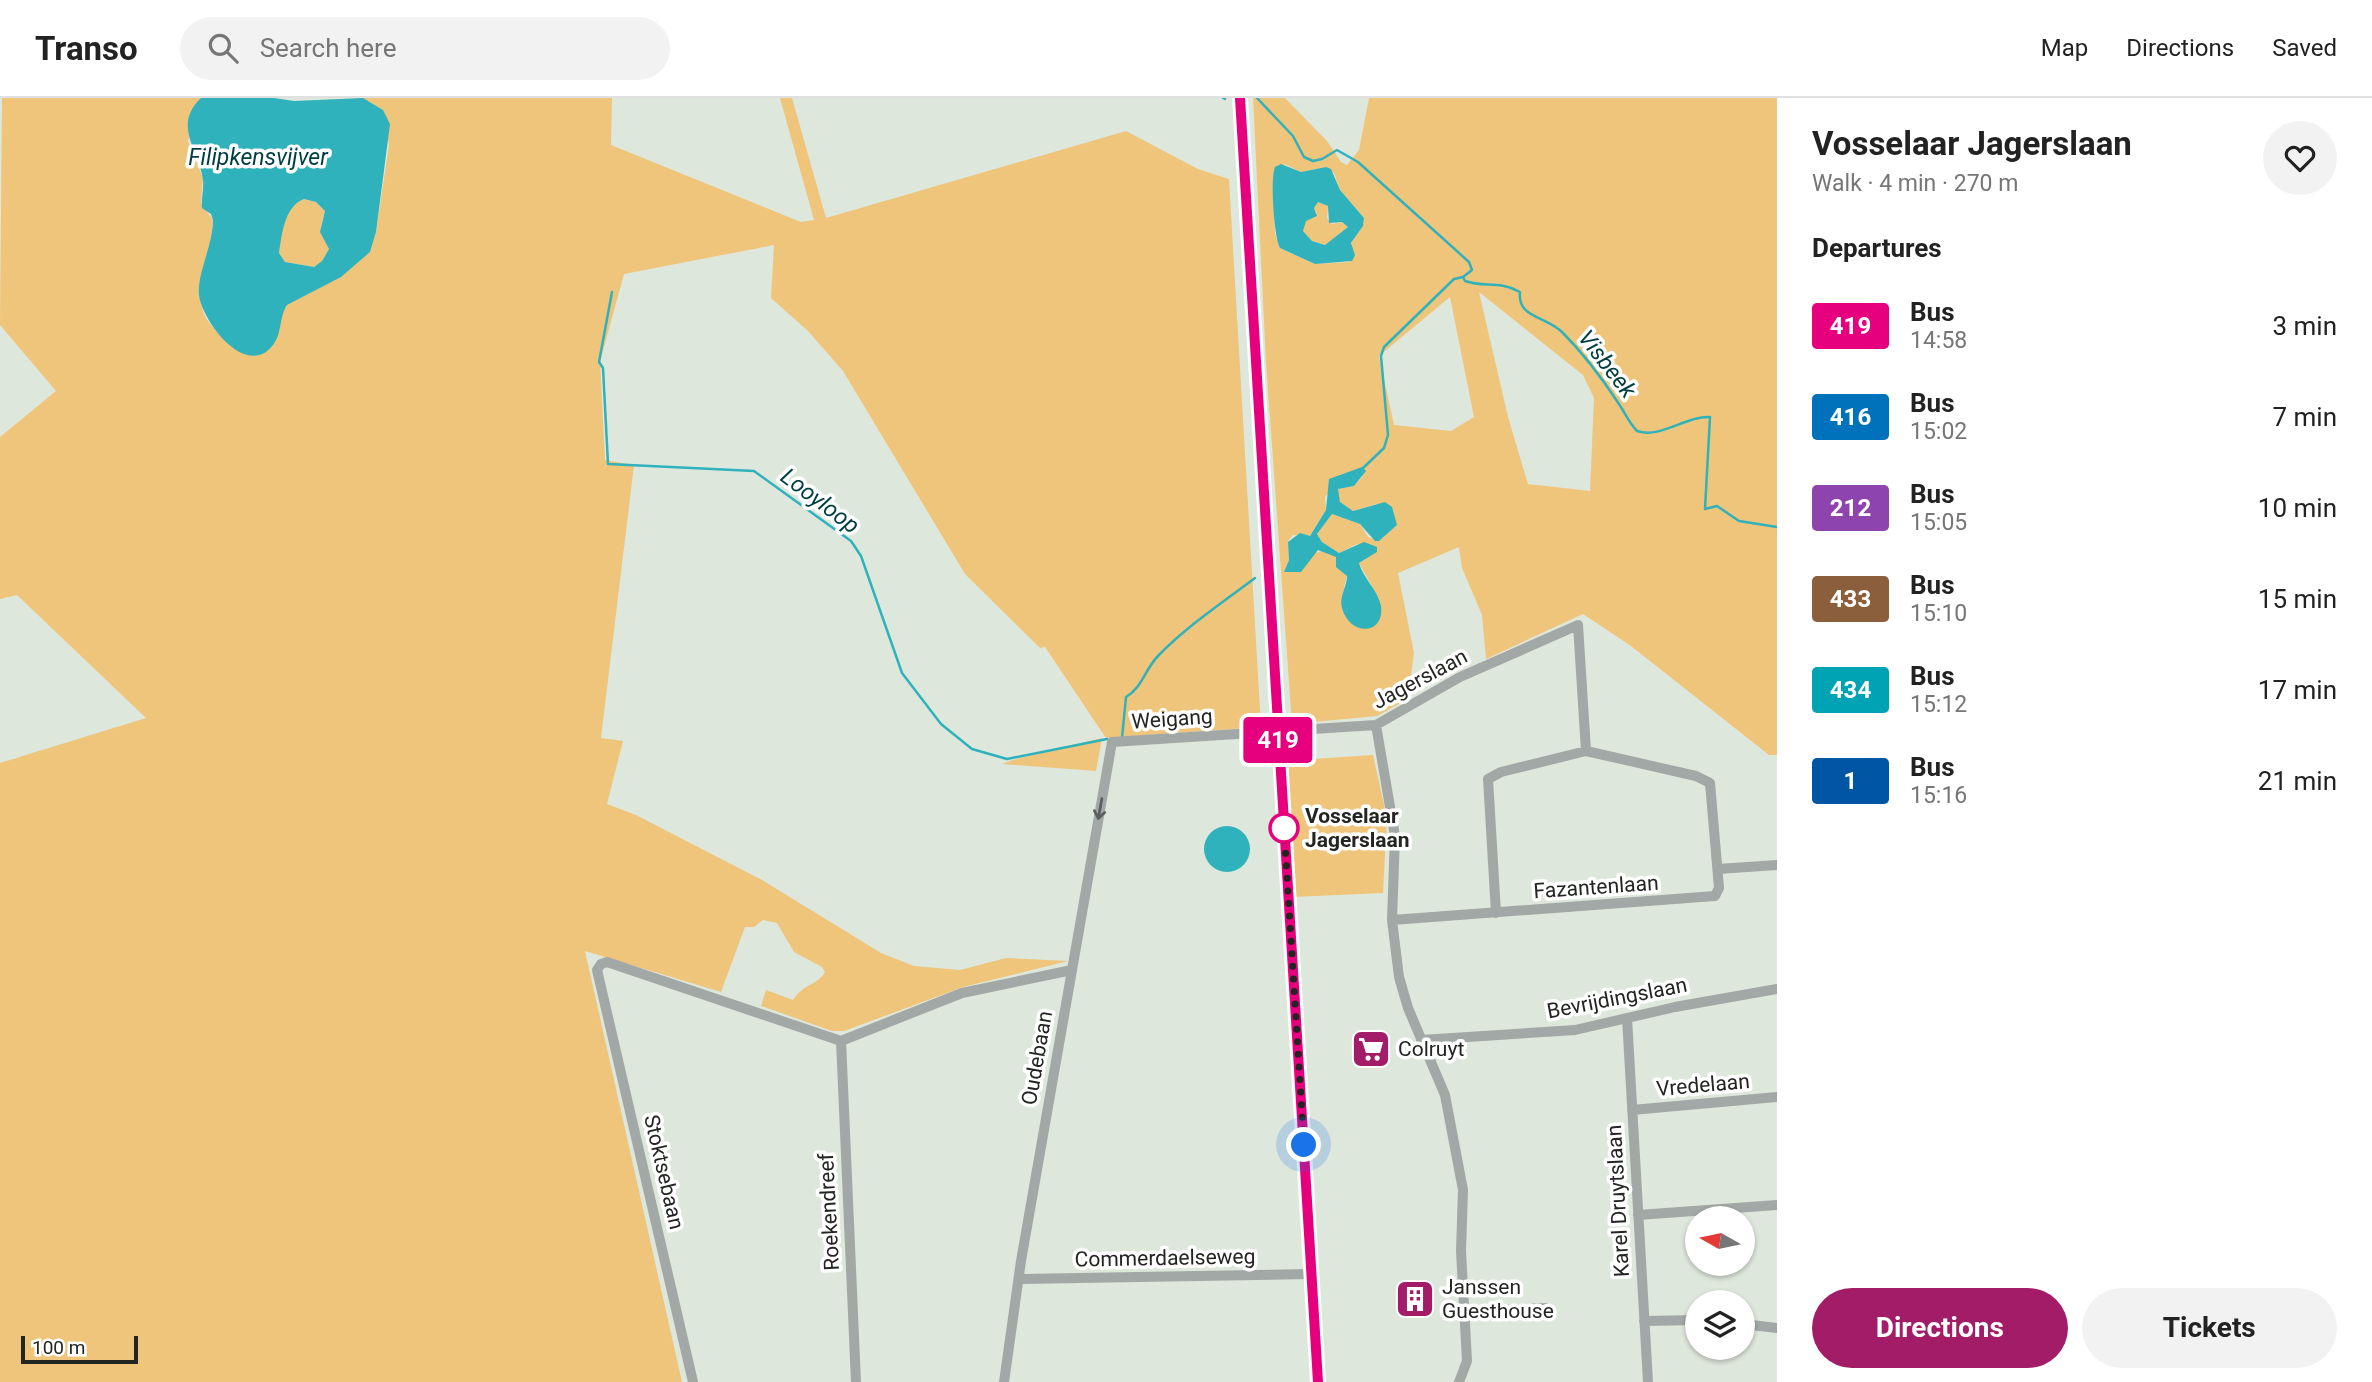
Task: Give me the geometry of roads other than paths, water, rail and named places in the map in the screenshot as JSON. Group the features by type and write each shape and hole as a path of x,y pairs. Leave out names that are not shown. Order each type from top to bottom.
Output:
{"main road":[{"path":"1240,98 1318,1382"}],"street":[{"name":"Jagerslaan","path":"1277,731 1376,725 1460,677 1578,625 1586,751"},
{"path":"1376,725 1395,836 1392,920 1399,977 1421,1040 1445,1095 1463,1190 1461,1251 1467,1361 1459,1382"},
{"name":"Weigang","path":"1112,742 1277,731"},
{"name":"Oudebaan","path":"1004,1382 1112,742"},
{"path":"1496,913 1489,779 1501,772 1586,751 1696,776 1710,783 1718,869 1777,865"},
{"name":"Fazantenlaan","path":"1392,920 1711,898 1716,896 1719,888 1718,869"},
{"name":"Stoktsebaan","path":"693,1382 597,970 601,964 607,962 841,1041"},
{"path":"841,1041 962,993 1072,970"},
{"name":"Bevrijdingslaan","path":"1421,1040 1576,1030 1777,989"},
{"name":"Karel Druytslaan","path":"1627,1018 1648,1382"},
{"name":"Roekendreef","path":"841,1041 856,1382"},
{"name":"Vredelaan","path":"1632,1110 1777,1097"},
{"path":"1638,1215 1777,1205"},
{"name":"Commerdaelseweg","path":"1021,1279 1311,1274"},
{"path":"1465,1312 1546,1308"},
{"path":"1644,1321 1685,1320"},
{"path":"1755,1325 1777,1328"}],"water":[{"name":"Filipkensvijver","path":"201,98 274,98 294,101 363,98 383,110 390,124 376,232 370,252 341,277 287,305 276,341 262,354 250,356 227,343 208,319 202,306 199,287 211,240 213,220 211,214 202,208 203,180 188,128 193,108","holes":["304,199 316,202 325,211 320,232 329,249 322,261 314,267 285,262 279,253 288,215 292,208"]},
{"path":"1281,164 1301,172 1326,167 1331,169 1340,190 1364,218 1363,226 1351,243 1355,255 1352,261 1315,264 1280,248 1273,208 1275,167","holes":["1318,202 1328,206 1329,223 1342,222 1348,227 1325,245 1312,241 1303,231 1306,221 1317,216 1314,208"]},
{"path":"1362,467 1366,471 1354,486 1338,489 1340,502 1353,511 1385,502 1392,507 1397,525 1379,541 1375,541 1360,524 1332,514 1317,534 1322,542 1339,553 1364,542 1377,547 1377,552 1359,563 1381,606 1378,623 1366,629 1352,624 1342,608 1347,576 1336,567 1336,557 1318,550 1301,572 1284,572 1289,560 1288,542 1300,533 1310,536 1326,510 1329,479"},
{"path":"1227,826 1243,833 1250,849 1243,865 1227,872 1211,865 1204,849 1211,833"}],"waterway":[{"name":"Visbeek","path":"1257,98 1293,136 1304,157 1313,161 1337,150 1358,162 1469,262 1472,270 1463,277 1465,281 1505,286 1520,292 1523,307 1562,332 1585,357 1637,431 1655,432 1691,420 1710,417 1705,509 1717,506 1739,521 1777,527"},
{"name":"Looyloop","path":"1361,470 1384,448 1388,435 1381,356 1384,347 1454,279 1463,277"},
{"name":"Looyloop","path":"612,292 599,362 603,368 608,464 754,471 851,541 861,556 902,673 941,724 972,749 1007,759 1107,739"},
{"name":"Looyloop","path":"1122,738 1126,697 1136,689 1154,661 1193,625 1255,578"}],"place":[{"name":"Vosselaar Jagerslaan","path":"1284,828"},
{"name":"Colruyt","path":"1371,1049"},
{"name":"Janssen Guesthouse","path":"1415,1299"}]}
